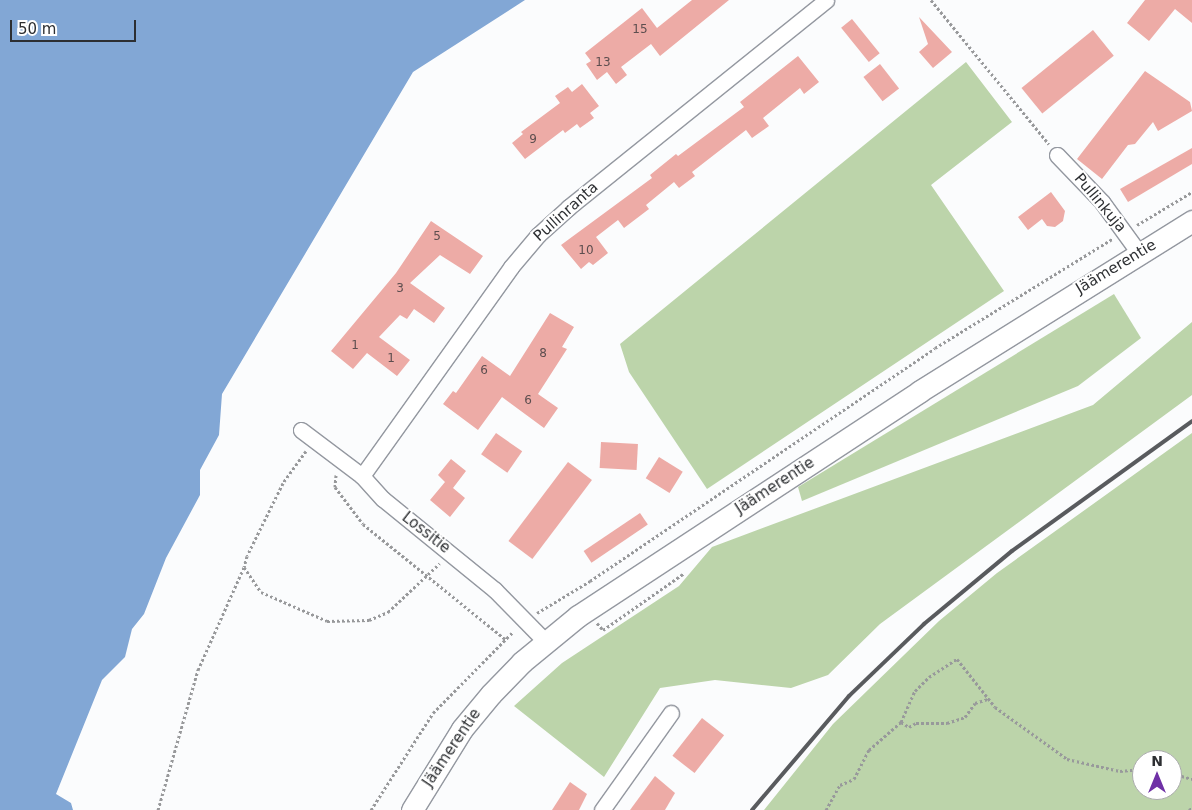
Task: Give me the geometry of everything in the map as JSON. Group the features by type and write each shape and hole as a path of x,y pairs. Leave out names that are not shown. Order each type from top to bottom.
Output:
{"main road":[{"name":"Jäämerentie","path":"412,810 462,728 522,662 546,642 627,581 1192,221"}],"street":[{"name":"Pullinranta","path":"362,476 511,267 538,235 569,206 826,0"},
{"name":"Pullinkuja","path":"1058,155 1094,192 1139,253"},
{"name":"Lossitie","path":"301,430 313,442 362,476 383,499 450,551 495,590 546,642"},
{"path":"602,810 671,713"}],"path":[{"path":"931,0 1058,155"},
{"path":"537,612 590,580 935,348 1192,192"},
{"path":"158,810 198,670 244,567 254,538 283,483 313,442"},
{"path":"344,465 334,477 335,487 363,524 505,639"},
{"path":"244,567 261,592 327,621 348,622 388,612 428,576 450,551"},
{"path":"370,810 433,713 513,632"},
{"path":"826,810 840,786 854,779 869,750 901,722 915,691 929,677 957,659 988,699 1068,759 1120,771 1132,770"},
{"path":"901,722 909,726 916,723 947,723 965,717 975,703 988,699"}],"green space":[{"path":"966,62 1012,122 931,185 1004,291 707,489 629,372 620,344"},
{"path":"1114,294 1141,338 1078,386 802,501 798,487"},
{"path":"1192,322 1192,395 880,624 828,675 791,688 715,680 660,688 604,777 514,706 562,663 679,586 712,547 1093,405"},
{"path":"1192,433 1192,810 764,810 833,724 939,621 997,573"}],"water":[{"path":"0,0 525,0 413,72 222,394 219,435 200,470 200,495 166,558 144,614 132,629 125,657 102,680 56,794 71,803 73,810 0,810"}],"building":[{"path":"692,0 729,0 660,56 651,44 621,67 627,75 616,84 607,72 597,80 586,64 591,61 585,53 642,8 657,28"},
{"path":"1145,0 1192,0 1192,23 1175,9 1149,41 1127,23"},
{"path":"919,17 952,52 933,68 919,52 928,44"},
{"path":"852,19 880,53 869,62 841,28"},
{"path":"1093,30 1114,56 1042,114 1022,88"},
{"path":"798,56 819,82 804,94 800,88 763,118 769,126 752,138 746,130 692,172 695,176 679,188 674,182 646,205 649,209 624,228 618,220 596,237 608,253 593,265 589,262 581,269 561,245 652,178 650,175 676,154 678,156 744,107 740,102"},
{"path":"880,64 899,88 883,101 863,77"},
{"path":"1145,71 1190,102 1192,111 1158,131 1153,122 1135,144 1128,145 1102,179 1077,159"},
{"path":"582,84 599,106 590,113 594,118 580,128 577,124 565,133 563,130 525,159 512,143 523,134 521,132 560,103 555,96 568,87 572,92"},
{"path":"1192,148 1192,164 1128,202 1120,189"},
{"path":"1051,192 1065,211 1063,221 1055,227 1047,226 1042,219 1028,230 1018,217"},
{"path":"431,221 483,256 470,274 440,255 410,283 445,308 434,323 414,309 407,319 400,315 379,337 410,360 397,376 367,353 353,369 331,351 396,273"},
{"path":"550,313 574,327 562,347 567,349 538,394 558,408 544,428 502,397 478,430 443,404 453,391 456,393 482,356 510,376"},
{"path":"496,433 522,451 507,473 481,454"},
{"path":"601,442 638,444 637,470 600,468"},
{"path":"659,457 683,472 669,493 646,478"},
{"path":"451,459 466,471 453,488 465,498 450,517 430,500 445,482 438,475"},
{"path":"568,462 592,480 532,559 508,541"},
{"path":"640,513 648,525 591,563 584,551"},
{"path":"702,718 724,735 695,773 672,756"},
{"path":"655,776 675,793 665,810 630,810"},
{"path":"570,782 587,794 579,810 552,810"}],"railway":[{"path":"752,810 849,696 924,624 1012,551 1192,421"}]}
